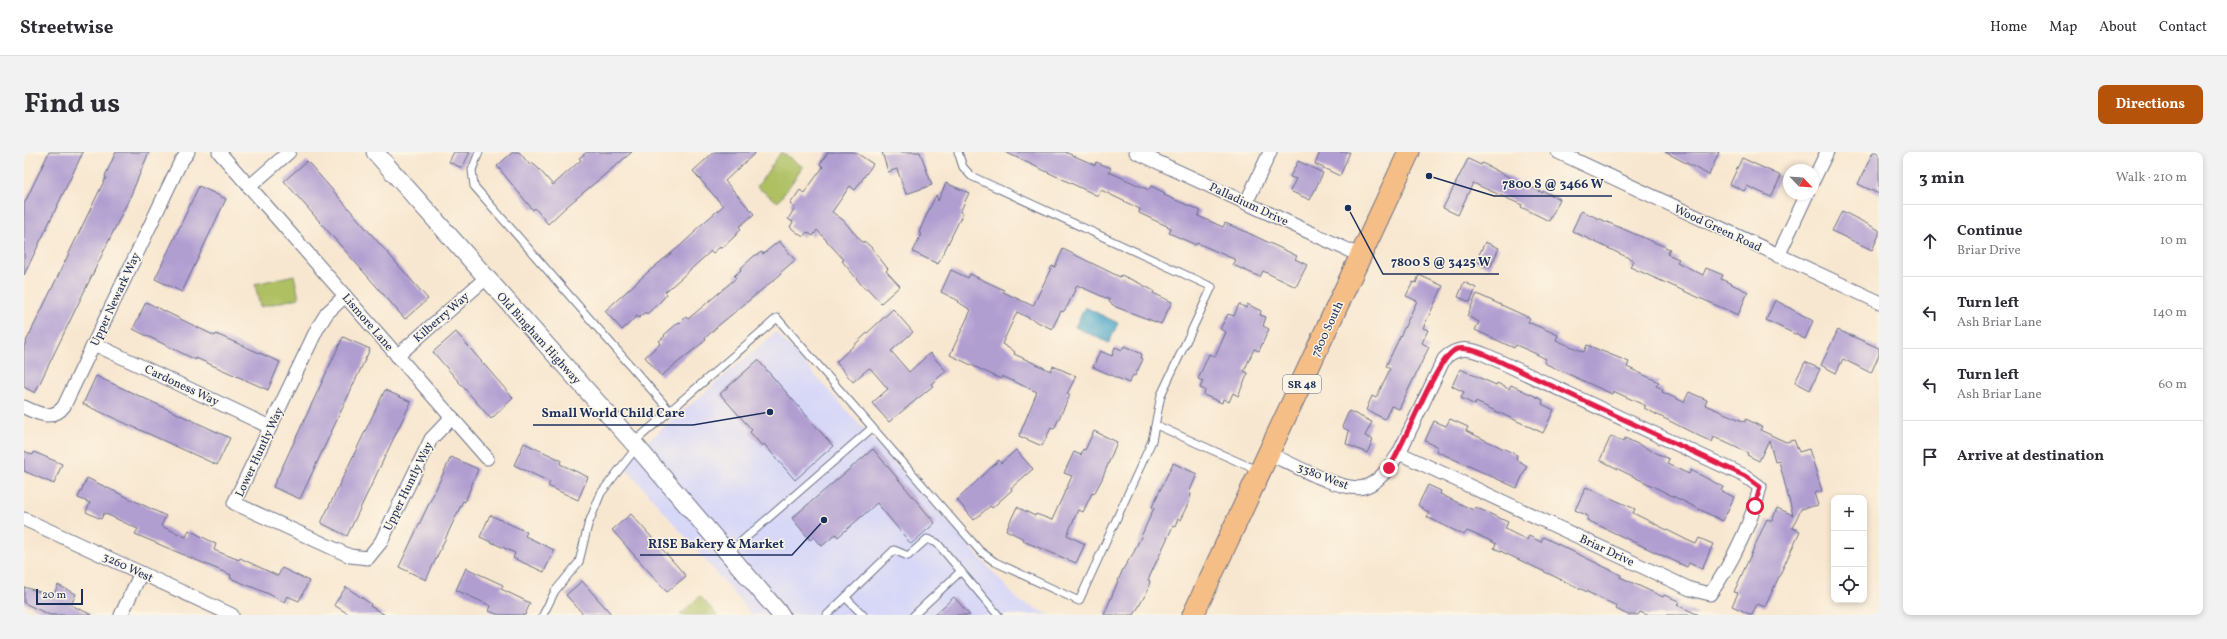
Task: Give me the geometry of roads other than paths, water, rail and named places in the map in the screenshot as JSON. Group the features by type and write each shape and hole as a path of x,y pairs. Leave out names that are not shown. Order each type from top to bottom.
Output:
{"main road":[{"name":"7800 South","path":"1193,615 1266,463 1408,152"}],"street":[{"name":"Upper Newark Way","path":"24,407 50,416 60,411 94,344 180,162 188,152"},
{"name":"Lismore Lane","path":"219,152 487,458"},
{"path":"250,187 289,152"},
{"name":"Old Bingham Highway","path":"375,152 485,278 635,445 727,554 781,615"},
{"name":"Palladium Drive","path":"1136,152 1361,256"},
{"path":"1246,203 1270,152"},
{"name":"Wood Green Road","path":"1558,152 1879,302"},
{"path":"1819,169 1827,152"},
{"path":"1778,256 1804,200"},
{"name":"Kilberry Way","path":"398,356 485,278"},
{"name":"Lower Huntly Way","path":"345,296 327,313 317,329 234,503 350,556 368,558"},
{"name":"Cardoness Way","path":"94,344 270,427"},
{"name":"Briar Drive","path":"1457,349 1466,349 1486,355 1745,476 1760,487 1755,506 1722,577 1710,594 1690,589 1399,454 1439,366 1450,353 1457,349"},
{"name":"Upper Huntly Way","path":"368,558 378,547 431,439 452,418"},
{"name":"3380 West","path":"1266,463 1328,480 1350,488 1364,487 1376,480 1389,468 1399,454"},
{"name":"3260 West","path":"24,519 232,615"},
{"path":"121,615 141,573"}],"lane":[{"path":"479,152 472,170 474,186 670,411"},
{"path":"543,615 555,591 579,562 588,525 601,493 635,445 670,411 777,318 872,428 987,557 1079,601 1152,441 1161,395 1212,287 971,176 964,167 958,152"},
{"path":"1156,424 1266,463"},
{"path":"727,554 872,428"},
{"path":"828,615 894,550 908,556 927,539 937,543 998,615"},
{"path":"914,615 961,571"},
{"path":"846,598 863,615"}],"water":[{"path":"1085,307 1118,323 1109,343 1075,327"}],"place":[{"name":"7800 S @ 3466 W","path":"1429,176"},
{"name":"7800 S @ 3425 W","path":"1348,208"},
{"name":"Small World Child Care","path":"770,412"},
{"name":"RISE Bakery & Market","path":"824,520"}]}
